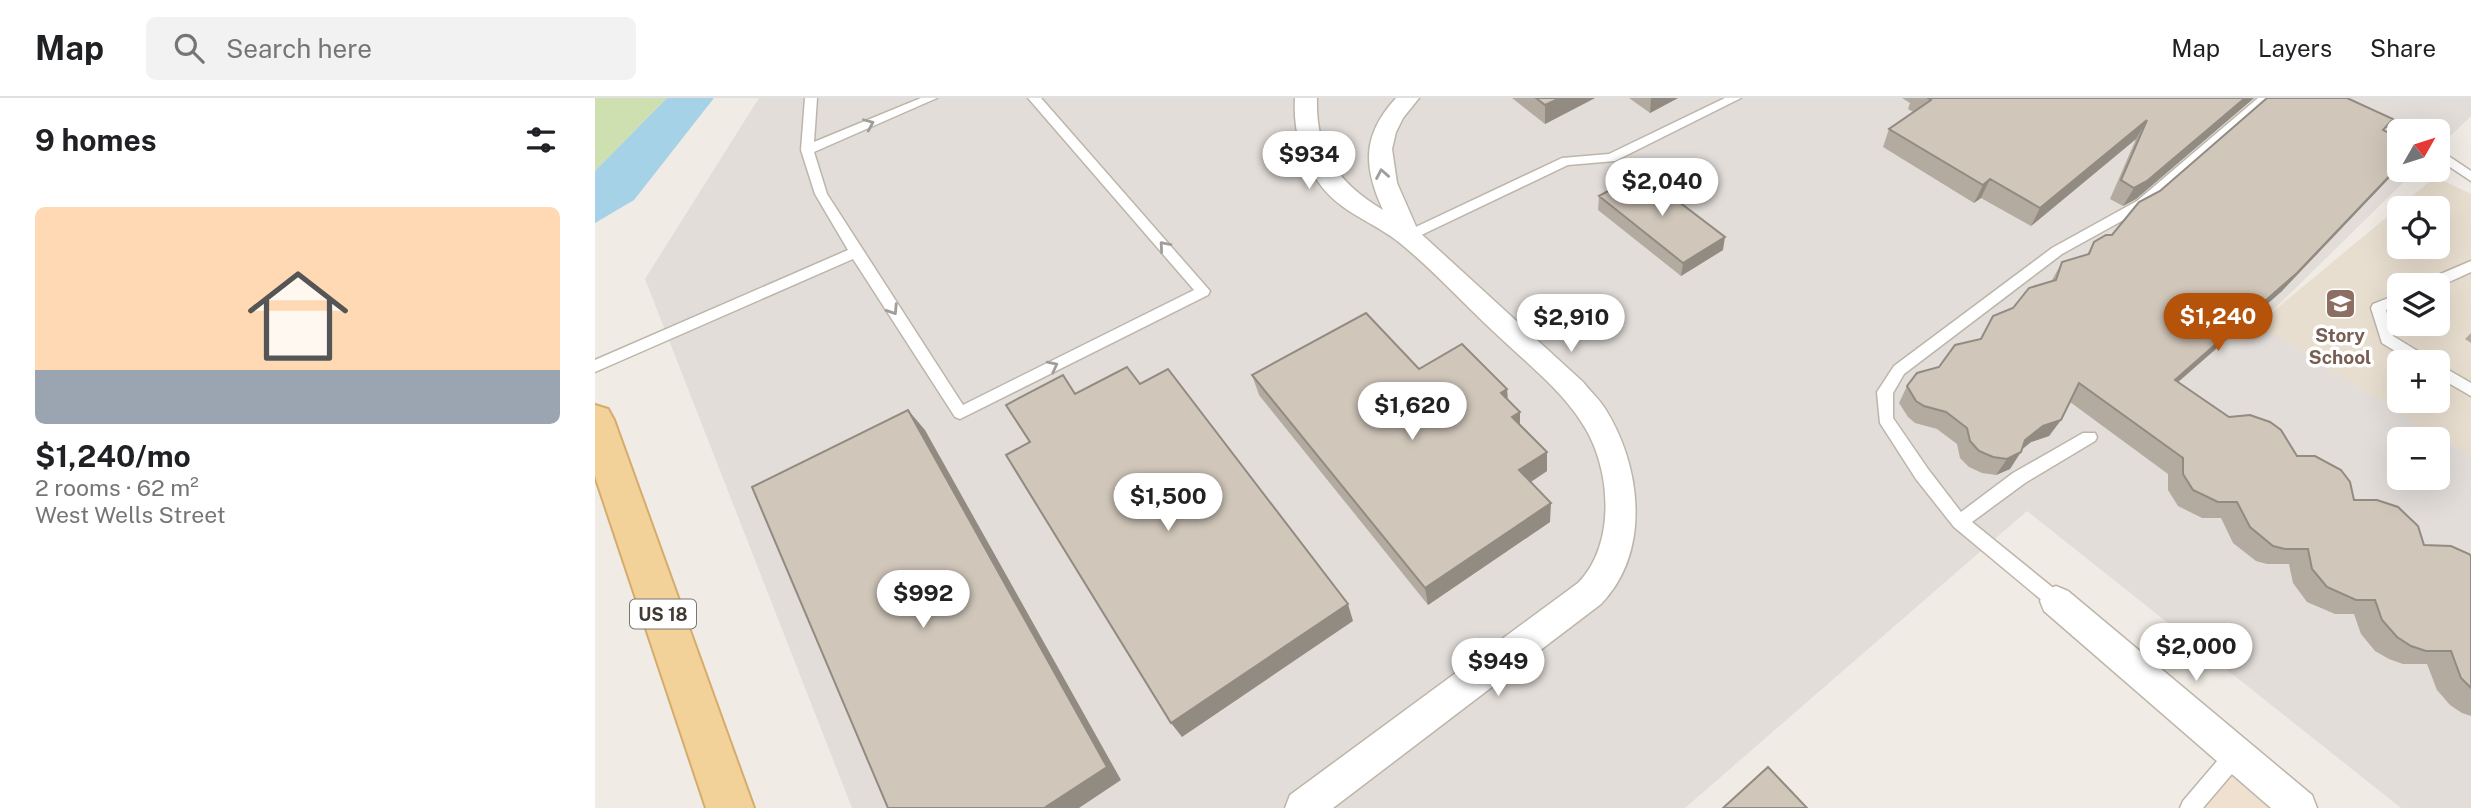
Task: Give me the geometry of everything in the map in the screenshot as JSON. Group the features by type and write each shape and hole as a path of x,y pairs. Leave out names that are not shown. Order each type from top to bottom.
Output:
{"main road":[{"name":"US 18","path":"595,420 730,808"}],"street":[{"path":"1303,808 1574,607 1598,585 1613,558 1621,532 1619,488 1607,446 1594,417 1573,390 1408,236 1361,208 1329,180 1315,156 1308,133 1305,121 1306,98"},
{"path":"1408,98 1395,110 1385,129 1380,167 1384,188 1408,236"},
{"path":"2056,601 2298,808"}],"lane":[{"path":"811,98 807,150 821,194 960,413 1203,291 1034,98"},
{"path":"807,150 932,98"},
{"path":"1408,236 1566,161 1611,158 1735,98"},
{"path":"2056,601 1959,522 1885,419 1885,392 1899,370 2057,251 2142,204 2265,98"},
{"path":"2336,98 2387,122"},
{"path":"2450,162 2471,177"},
{"path":"595,366 856,253"},
{"path":"2450,276 2471,266"},
{"path":"2387,304 2378,308 2387,340 2404,350"},
{"path":"2450,377 2471,390"},
{"path":"1959,522 2019,478 2089,437"},
{"path":"2190,808 2236,754"}],"shaded area":[{"path":"759,98 2471,98 2471,116 2450,136 2450,119 2387,119 2387,182 2404,182 2263,320 2387,396 2387,413 2415,413 2438,427 2387,427 2387,490 2450,490 2450,434 2471,447 2471,808 2401,808 2027,511 1685,808 852,808 645,279"},
{"name":"Story School","path":"2429,182 2446,182 2471,194 2471,457 2450,444 2450,427 2423,427 2401,413 2450,413 2450,350 2387,350 2387,405 2258,324 2387,217 2387,259 2450,259 2450,196 2412,196"},
{"path":"2236,754 2299,808 2190,808"}],"green space":[{"path":"595,98 667,98 595,171"}],"water":[{"path":"667,98 714,98 634,200 595,223 595,171"}],"building":[{"path":"1536,98 1560,98 1545,105"},
{"path":"1928,98 2245,98 2147,181 2134,188 2121,180 2147,120 2040,208 1990,179 1983,185 1889,129 1931,100"},
{"path":"2267,98 2347,98 2393,119 2387,119 2387,126 2383,130 2387,132 2387,179 2297,273 2175,380 2229,417 2250,415 2270,422 2281,430 2297,456 2315,456 2341,470 2350,482 2354,500 2377,500 2398,507 2418,526 2424,545 2451,546 2471,556 2471,688 2461,678 2451,651 2426,651 2411,646 2397,637 2382,620 2375,600 2356,600 2327,587 2312,569 2308,549 2273,546 2250,527 2237,502 2218,502 2193,490 2183,474 2183,458 2079,383 2061,420 2043,426 2025,440 2021,452 2007,459 1979,451 1970,441 1967,428 1946,412 1916,401 1907,386 1917,373 1939,367 1955,345 1981,339 1993,316 2013,308 2029,288 2056,280 2062,262 2089,254 2094,242 2106,235 2112,235 2139,202 2160,191"},
{"path":"1641,173 1725,237 1683,263 1599,196"},
{"path":"1366,313 1419,369 1462,344 1507,389 1501,393 1520,412 1512,417 1547,452 1519,470 1551,503 1425,588 1252,375"},
{"path":"1127,367 1140,384 1168,369 1348,604 1171,723 1006,455 1030,442 1006,405 1063,375 1075,394"},
{"path":"908,410 1107,767 1044,808 888,808 752,487"},
{"path":"1768,767 1807,808 1723,808"}],"place":[{"name":"Story School","path":"2340,304"}]}
